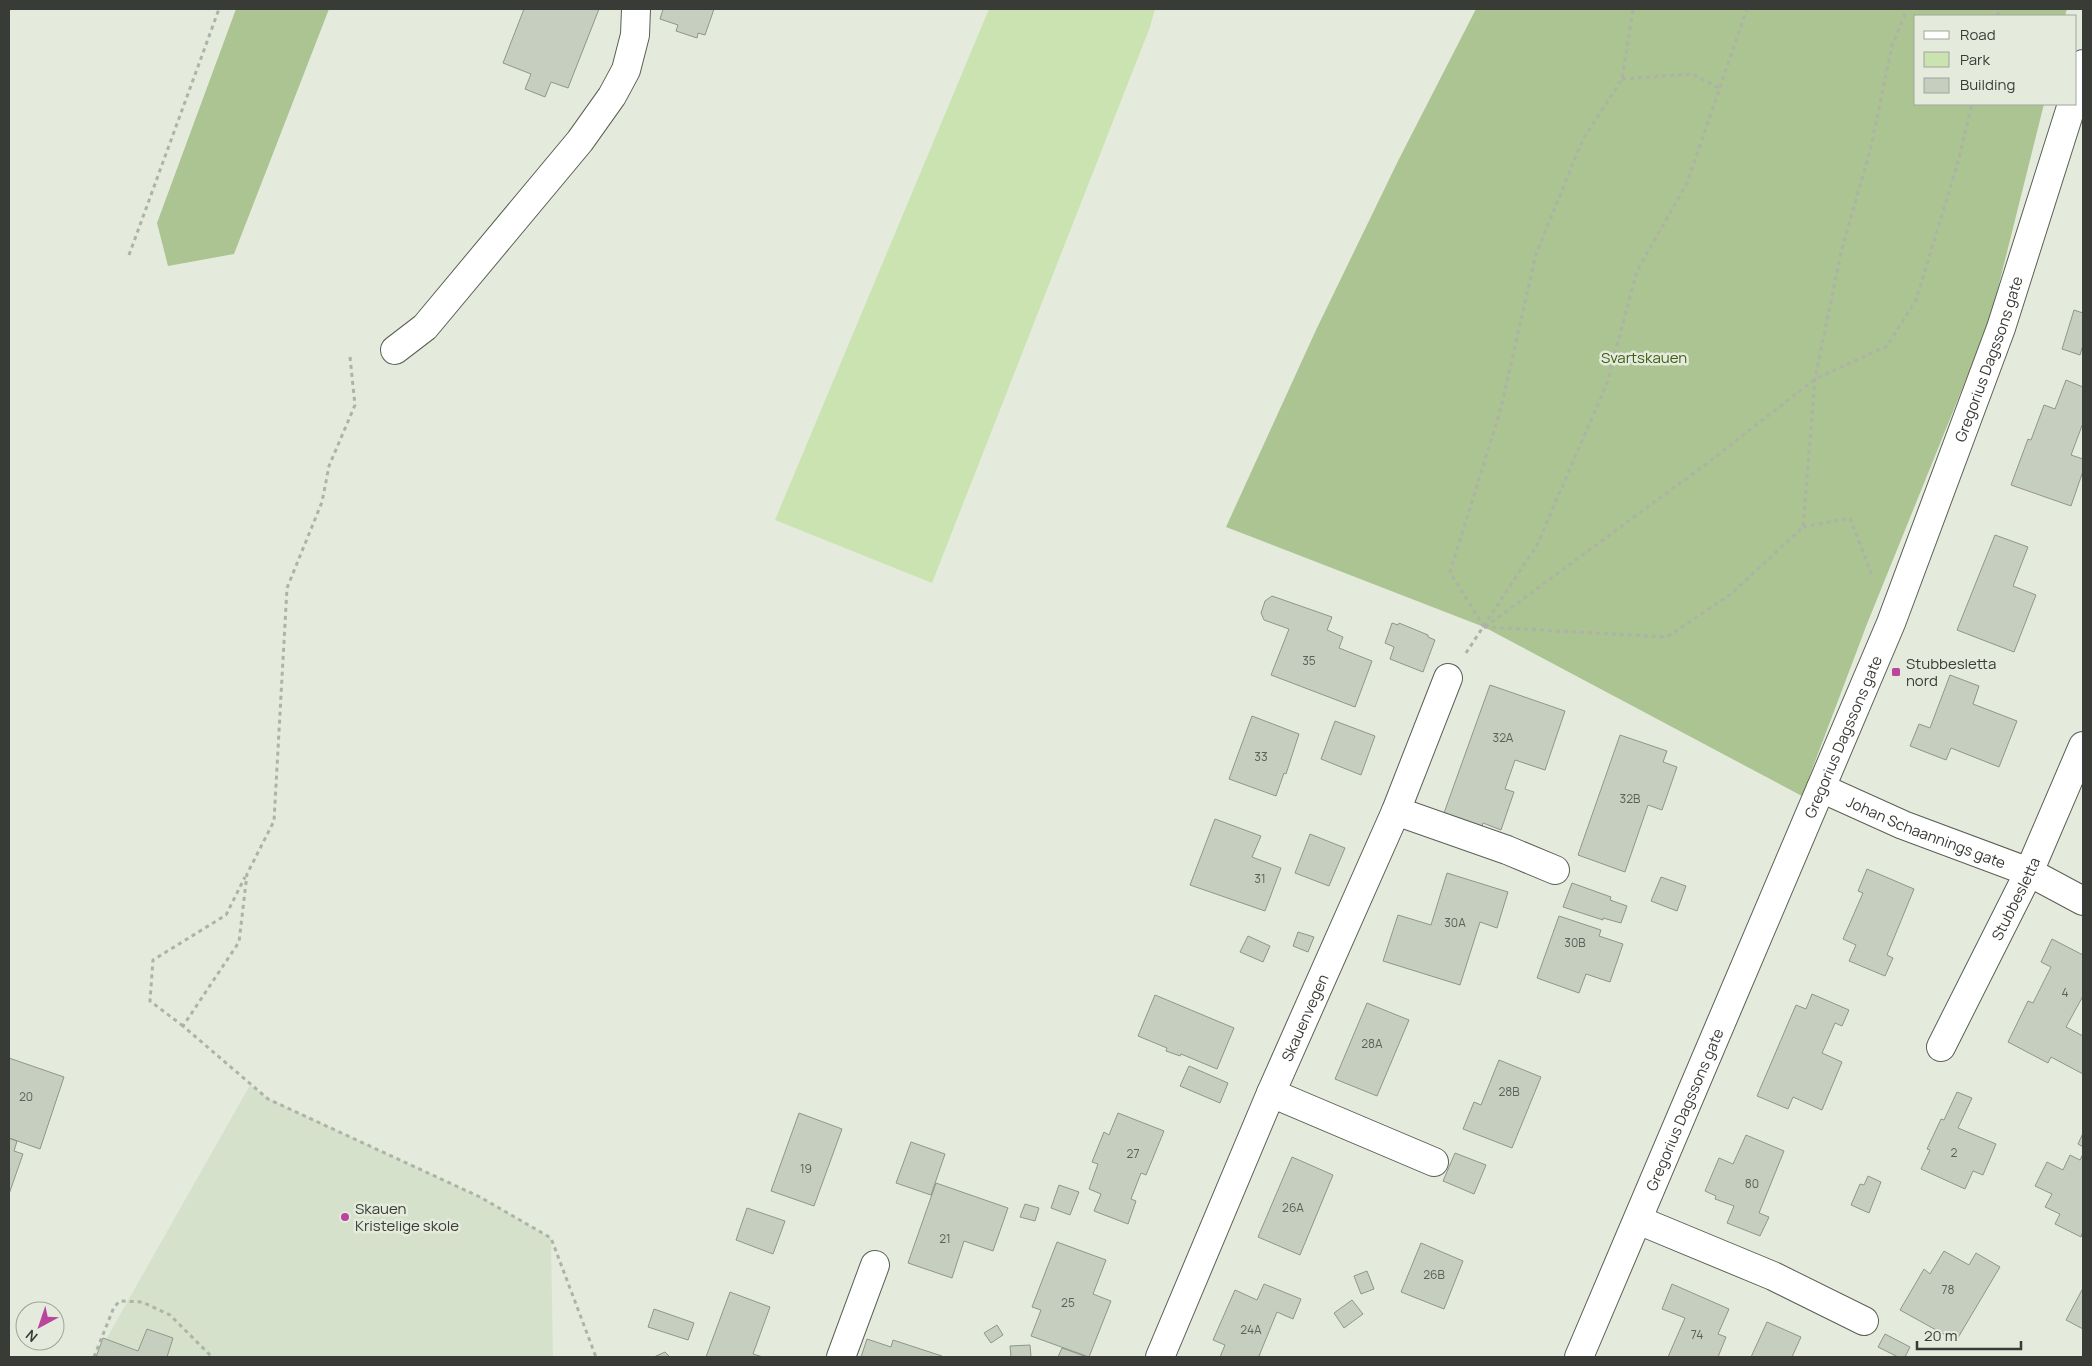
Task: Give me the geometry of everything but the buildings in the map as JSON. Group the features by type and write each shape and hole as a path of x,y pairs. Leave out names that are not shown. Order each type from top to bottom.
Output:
{"street":[{"path":"395,350 425,327 580,142 612,96 626,70 636,35 636,9"},
{"path":"2077,88 2083,64"},
{"name":"Gregorius Dagssons gate","path":"1578,1357 1891,623 2001,328 2072,105"},
{"name":"Skauenvegen","path":"1160,1357 1271,1093 1396,811 1448,678"},
{"name":"Stubbesletta","path":"1940,1047 2029,872 2083,746"},
{"name":"Johan Schaannings gate","path":"1821,788 1903,825 2029,872 2083,901"},
{"path":"1396,811 1507,850 1555,870"},
{"path":"1271,1093 1434,1162"},
{"path":"1638,1220 1773,1276 1864,1321"},
{"path":"841,1357 875,1265"}],"path":[{"path":"129,255 219,9"},
{"path":"1484,627 1450,572 1501,408 1536,254 1583,139 1622,79 1633,9"},
{"path":"1448,678 1484,627 1541,536 1607,383 1638,271 1687,183 1747,9"},
{"path":"1803,527 1815,380 1842,248 1870,152 1892,46 1907,9"},
{"path":"1622,79 1692,74 1719,88"},
{"path":"1484,627 1706,464 1815,380 1887,346 1916,300 1958,162 1972,105"},
{"path":"350,357 355,405 329,466 322,502 287,588 274,821 226,915 154,960 150,1000 268,1099 480,1197 551,1238 596,1357"},
{"path":"1484,627 1667,637 1731,594 1803,527 1850,518 1891,623"},
{"path":"182,1026 239,942 247,874"},
{"path":"94,1357 114,1307 120,1301 142,1302 170,1315 212,1357"}],"shaded area":[{"name":"Skauen Kristelige skole","path":"250,1085 269,1099 480,1197 551,1238 553,1357 96,1357"}],"green space":[{"path":"236,9 329,9 234,254 168,266 157,223"},
{"path":"989,9 1155,9 1150,27 932,583 775,520"},
{"name":"Svartskauen","path":"1476,9 2067,9 2065,15 1914,15 1914,105 2044,105 1990,320 1867,624 1802,796 1484,627 1226,527 1316,330 1399,159"}],"place":[{"name":"Stubbesletta nord","path":"1896,672"},
{"name":"Skauen Kristelige skole","path":"345,1217"}]}
